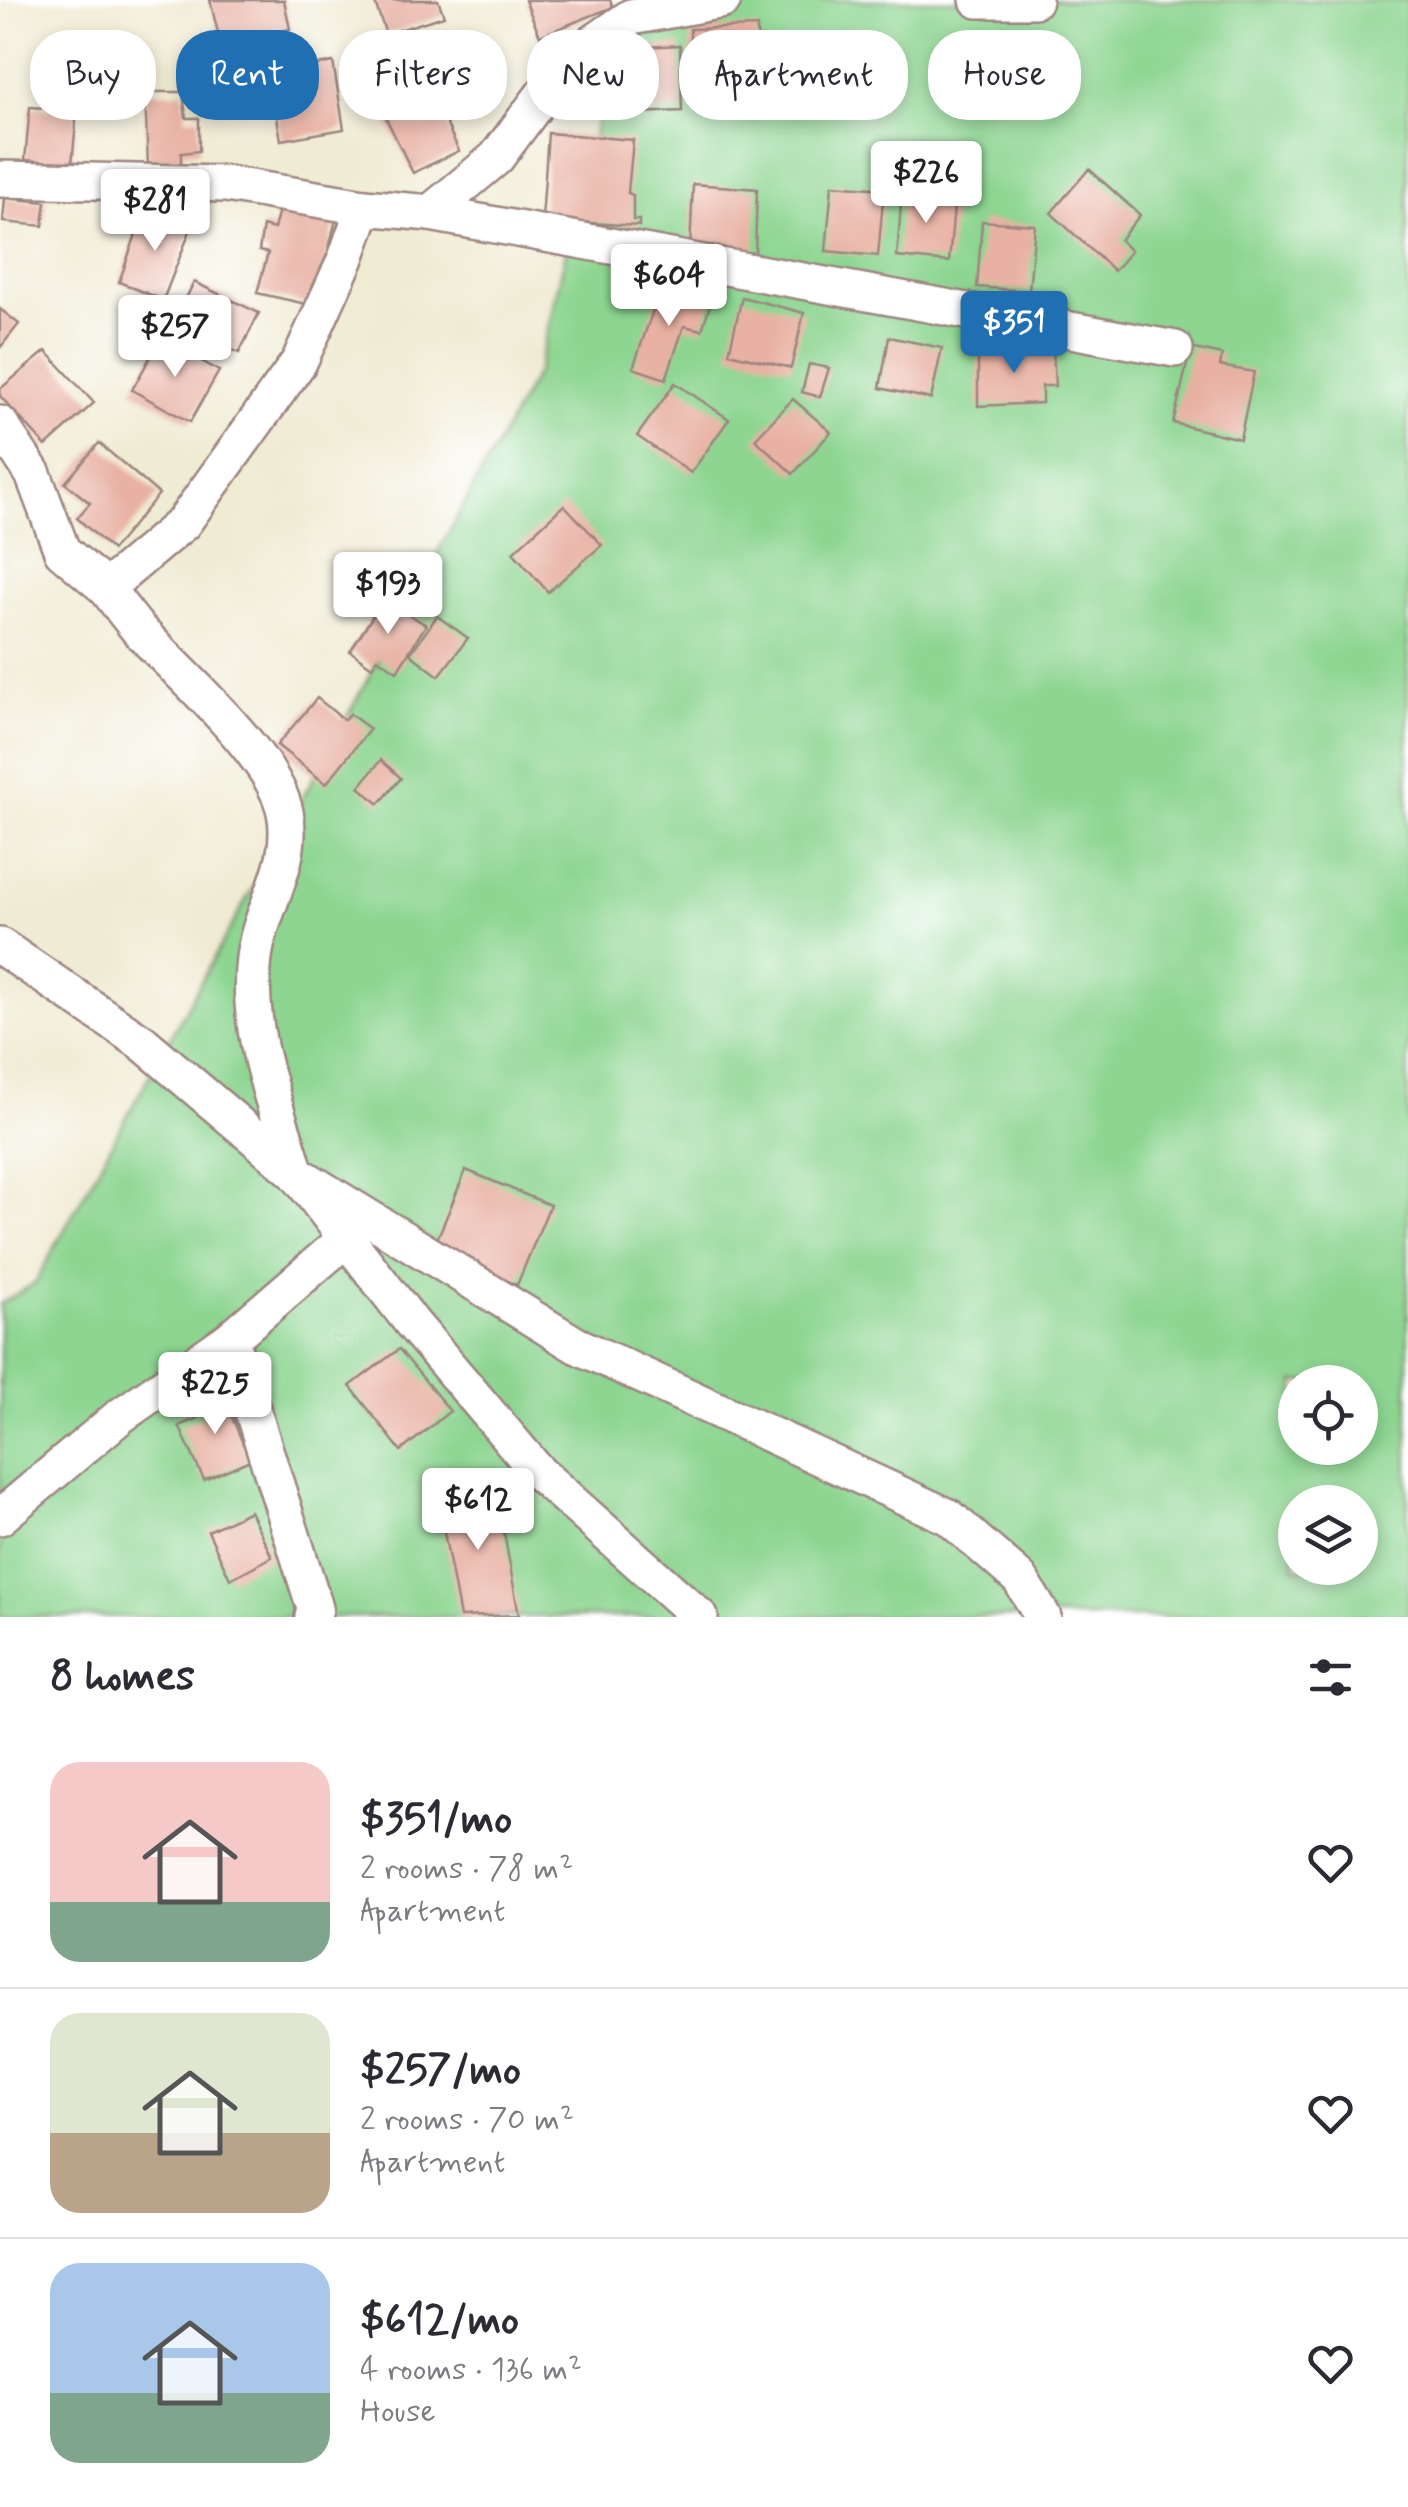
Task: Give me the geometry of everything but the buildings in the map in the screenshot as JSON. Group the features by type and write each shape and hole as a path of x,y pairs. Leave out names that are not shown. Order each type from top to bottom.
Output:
{"street":[{"path":"430,213 496,158 570,60 631,17 723,0"},
{"path":"978,0 1034,0"},
{"path":"0,179 226,184 430,213 1174,349"},
{"path":"106,588 183,523 298,362 346,258 364,206"},
{"path":"0,424 33,474 62,552 106,588 136,627 235,728 285,809 287,848 254,956 253,1024 296,1172 412,1323 539,1473 700,1617"},
{"path":"0,946 144,1043 296,1172 576,1345 949,1518 1020,1578 1044,1617"},
{"path":"0,1517 118,1416 230,1340 347,1238"},
{"path":"230,1340 275,1473 315,1608 313,1617"}],"green space":[{"path":"626,0 1408,0 1408,1617 0,1617 0,1304 35,1283 538,370 597,120 659,120 659,30 619,30"}]}
